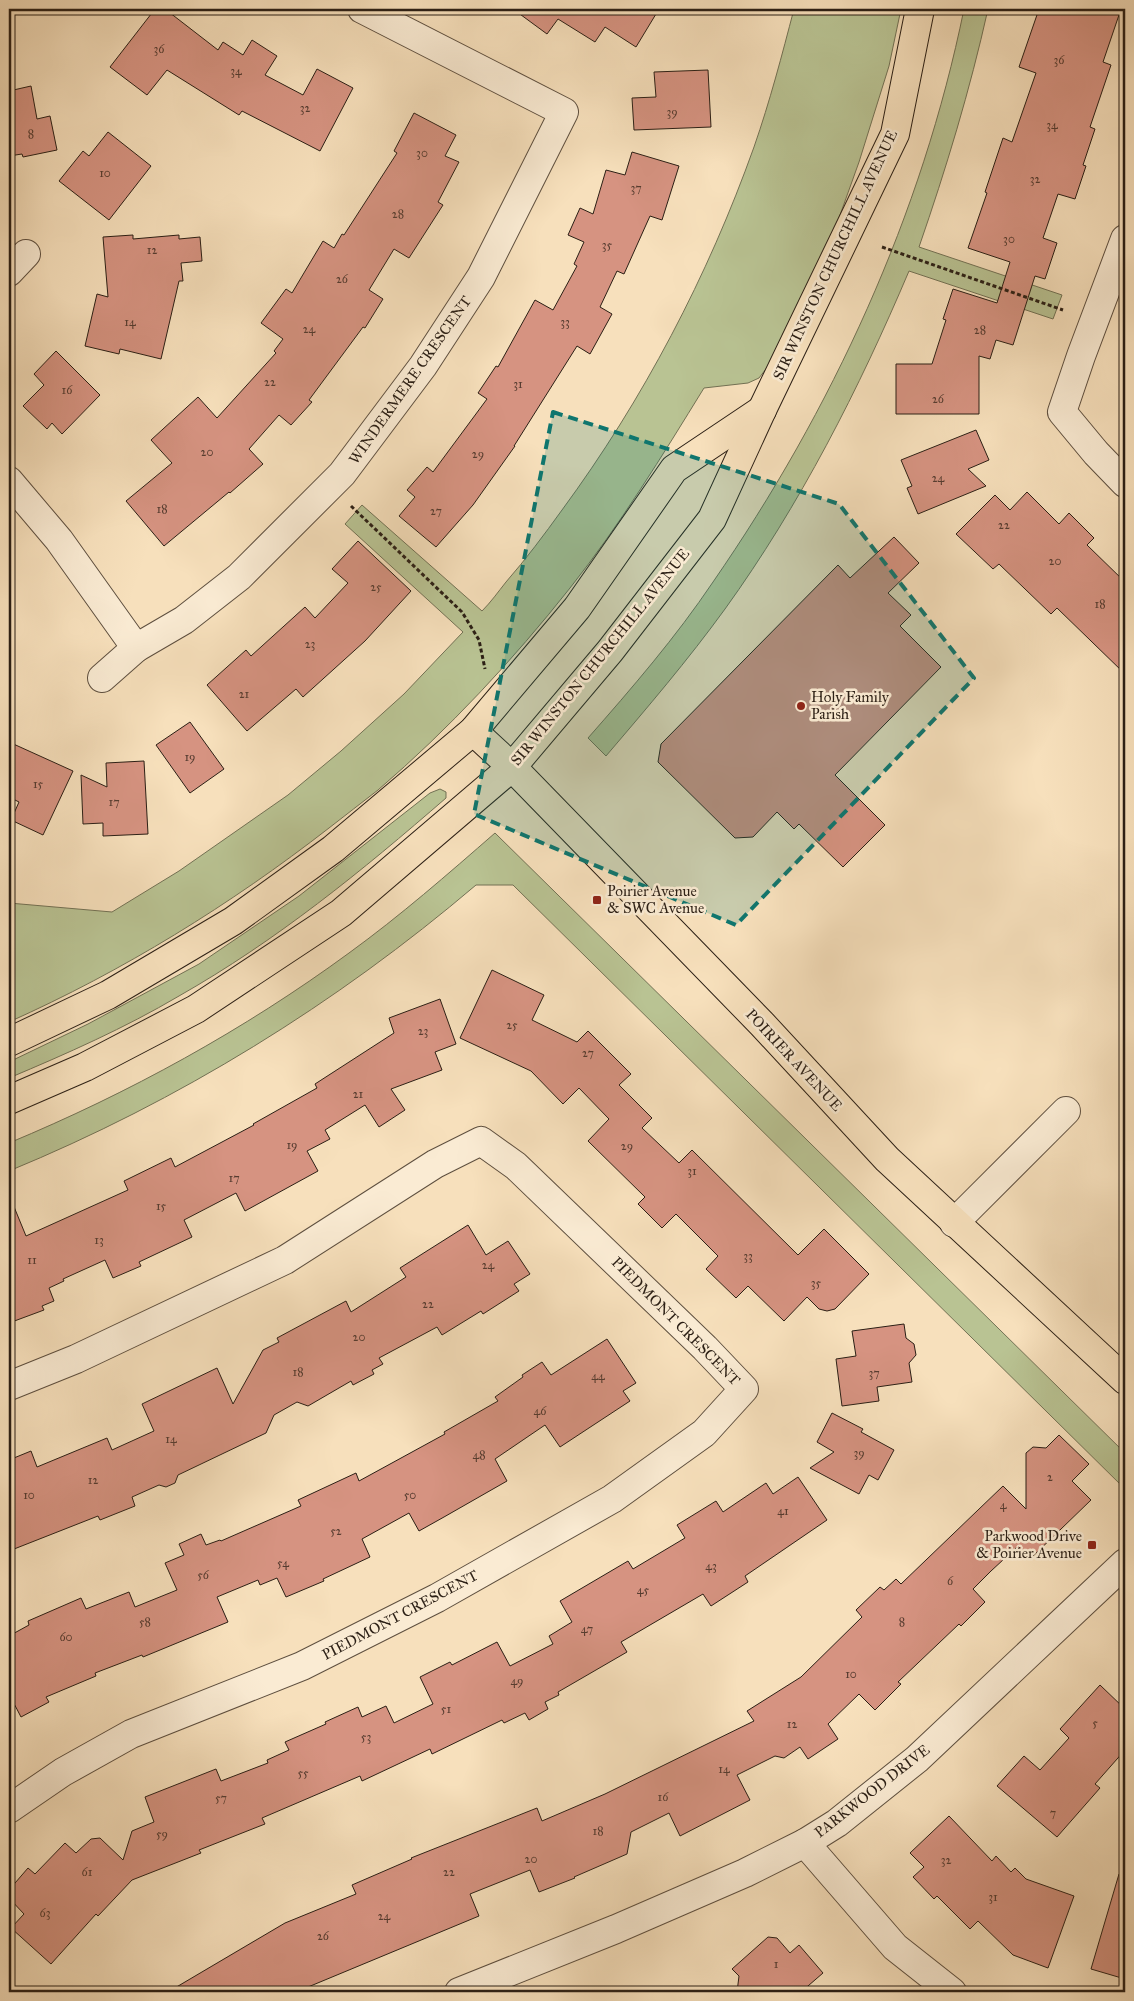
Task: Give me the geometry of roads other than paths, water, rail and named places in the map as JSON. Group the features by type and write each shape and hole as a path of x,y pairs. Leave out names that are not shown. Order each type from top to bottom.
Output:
{"main road":[{"name":"SIR WINSTON CHURCHILL AVENUE","path":"9,1100 84,1067 196,1009 341,913 512,767 610,651 712,519 762,410 895,134 920,9"},
{"path":"9,1042 108,994 233,920 333,849 473,730 577,608 674,469 762,410"},
{"name":"POIRIER AVENUE","path":"473,730 512,767 762,1024 887,1159 1125,1380"}],"street":[{"name":"WINDERMERE CRESCENT","path":"102,678 136,648 184,620 239,577 342,474 423,366 481,277 564,112 362,9"},
{"path":"1125,239 1080,356 1062,412 1096,453 1125,483"},
{"path":"9,481 59,540 136,648"},
{"path":"954,1223 1066,1111"},
{"name":"PIEDMONT CRESCENT","path":"9,1386 76,1359 284,1260 435,1164 481,1142 516,1166 705,1348 744,1389 704,1433 612,1499 437,1598 302,1666 131,1734 63,1772 9,1809"},
{"name":"PARKWOOD DRIVE","path":"459,1992 616,1929 736,1877 805,1843 837,1823 917,1759 1125,1562"},
{"path":"805,1843 895,1947 952,1992"}],"place":[{"name":"Holy Family Parish","path":"801,706"},
{"name":"Poirier Avenue & SWC Avenue","path":"597,900"},
{"name":"Parkwood Drive & Poirier Avenue","path":"1092,1545"}]}
